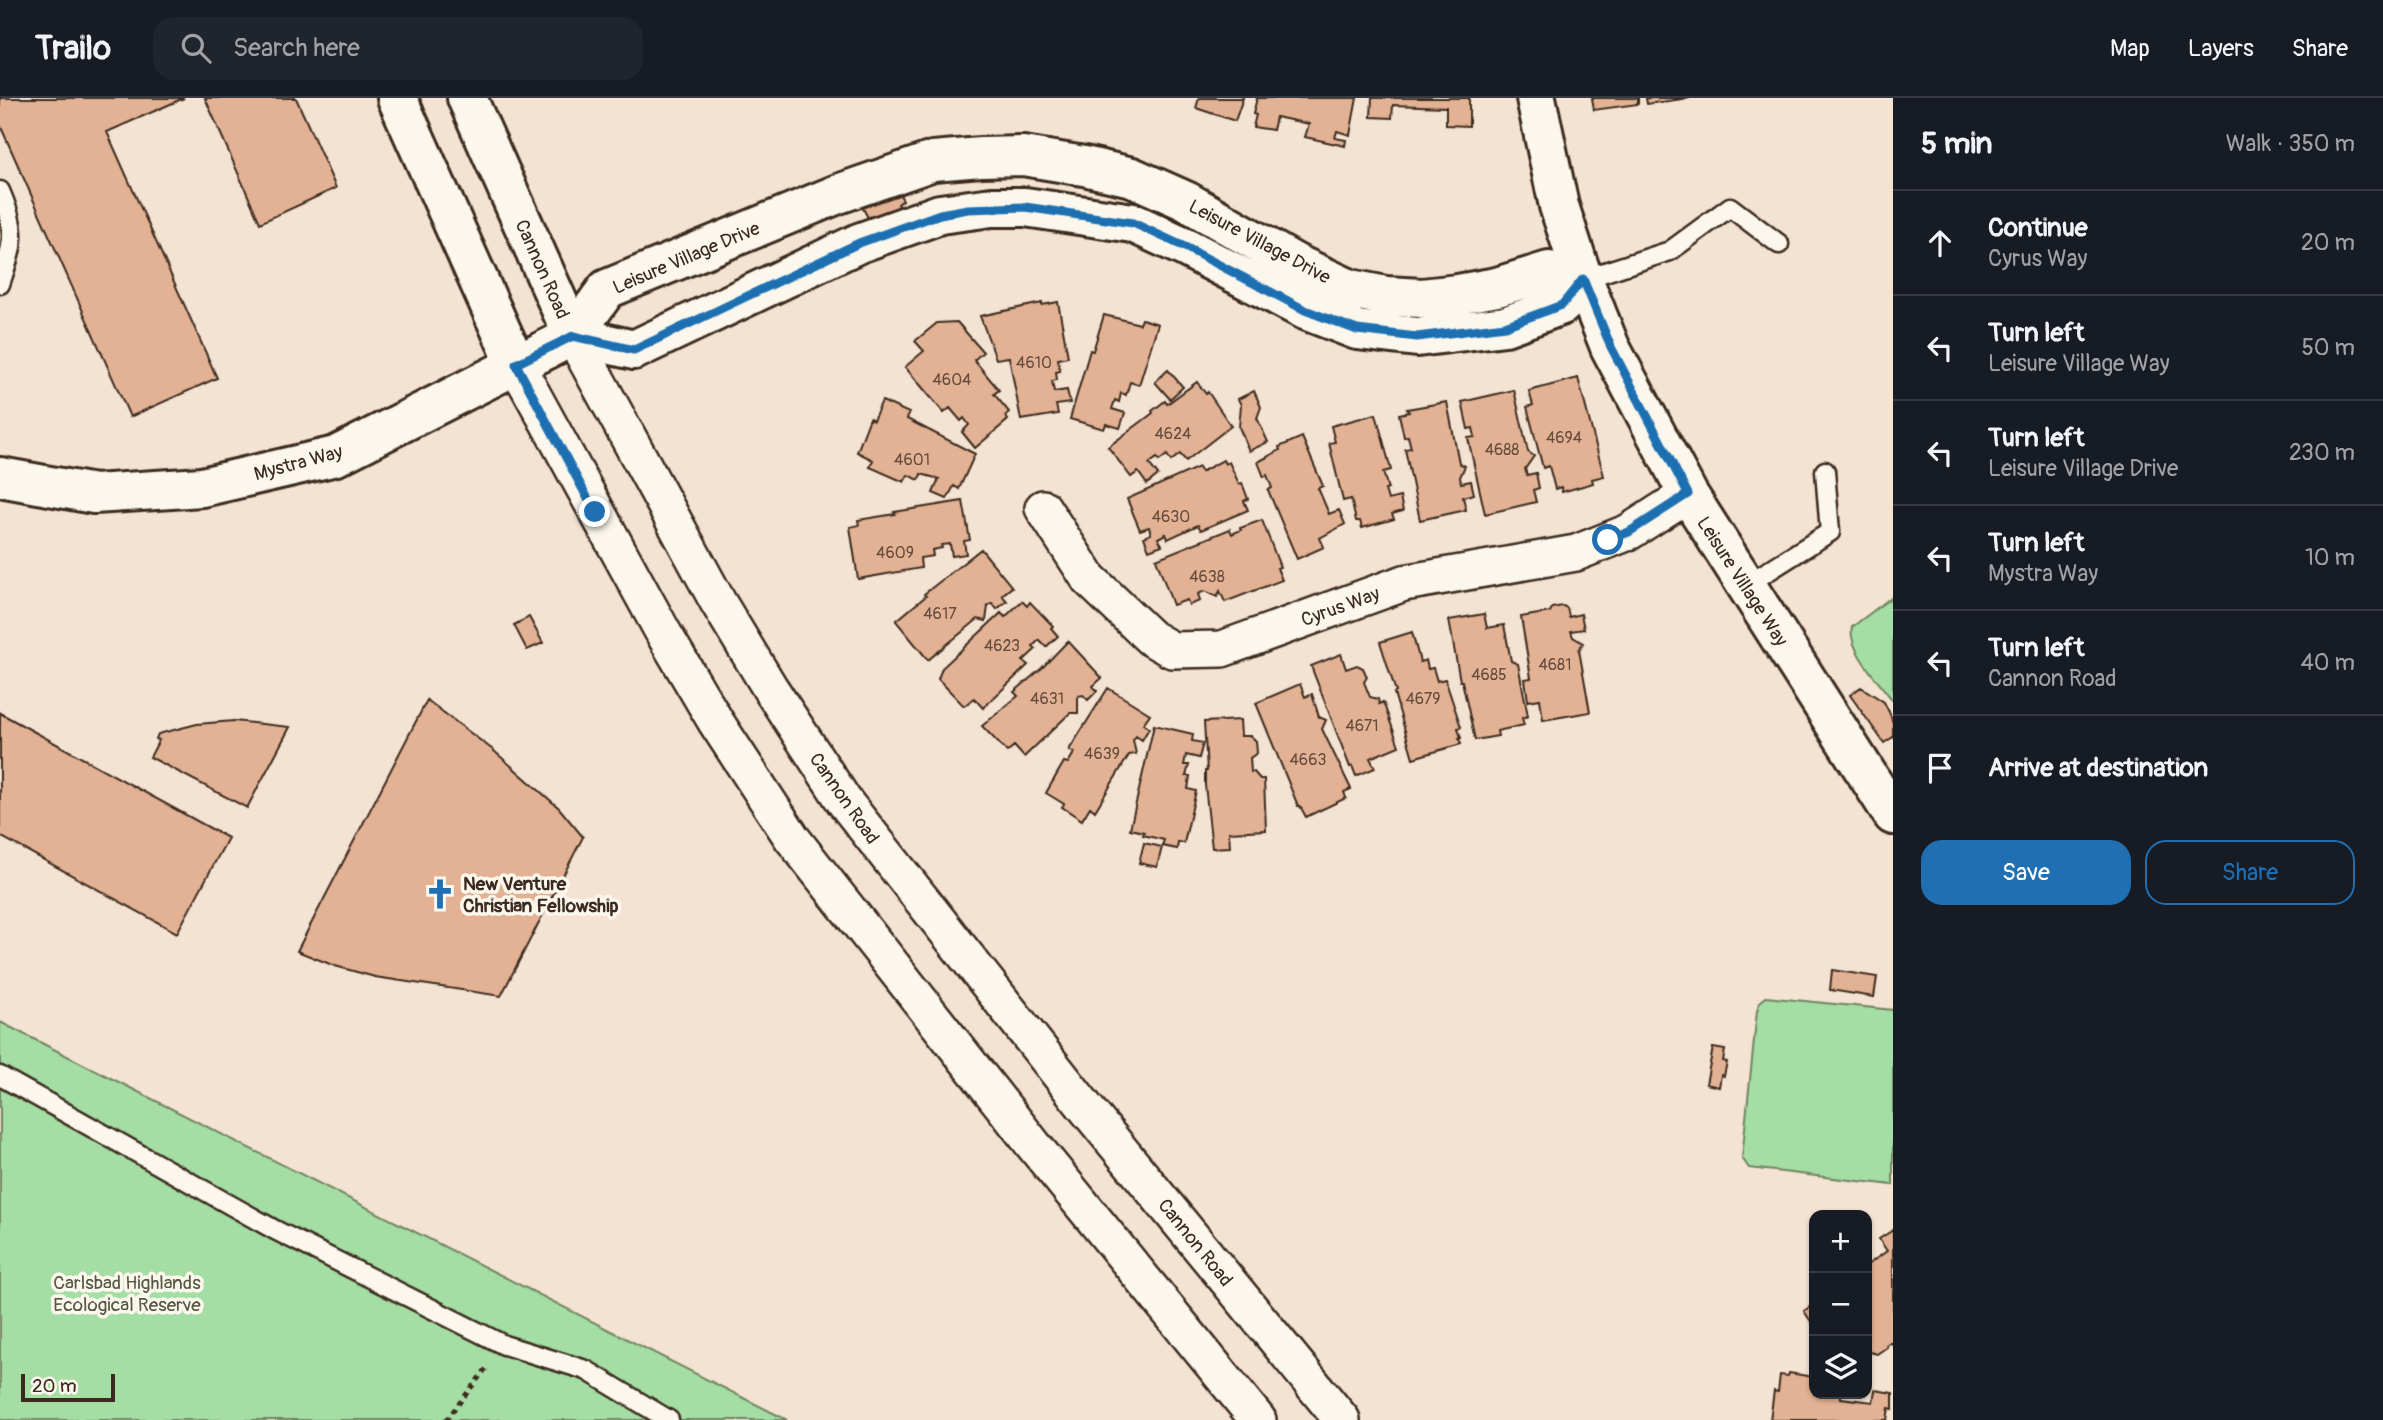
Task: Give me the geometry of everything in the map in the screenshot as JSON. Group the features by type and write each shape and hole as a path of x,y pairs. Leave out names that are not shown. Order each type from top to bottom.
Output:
{"street":[{"path":"397,98 516,364 664,634 716,722 792,838 1010,1115 1258,1420"},
{"name":"Cannon Road","path":"467,98 573,336 718,602 844,801 1084,1107 1342,1420"},
{"name":"Leisure Village Way","path":"1536,98 1559,206 1583,279 1611,347 1688,494 1893,815"},
{"name":"Leisure Village Drive","path":"1023,156 1132,177 1152,186 1186,201 1296,264 1350,289 1386,296 1422,298 1497,287 1549,271 1583,279 1562,305 1505,326 1417,337 1357,330 1305,310 1133,223 1025,207 968,209 940,214 859,243 634,350 573,336 607,289 838,194 933,161 1023,156"},
{"path":"1133,223 1152,186"},
{"name":"Mystra Way","path":"0,477 94,494 202,487 336,456 573,336"},
{"name":"Cyrus Way","path":"1043,508 1089,579 1151,638 1172,650 1222,649 1404,583 1576,553 1629,532 1688,494"}],"lane":[{"path":"0,191 11,216 13,244 0,284"},
{"path":"1583,279 1670,251 1730,207 1779,244"},
{"path":"1746,585 1830,533 1825,471"},
{"path":"0,1076 275,1230 504,1345 586,1370 669,1420"}],"path":[{"path":"446,1420 504,1345"}],"green space":[{"path":"1893,596 1893,701 1859,655 1854,645 1852,627"},
{"path":"1766,997 1893,1010 1893,1185 1749,1168 1742,1158 1757,1011 1760,1002"},
{"name":"Carlsbad Highlands Ecological Reserve","path":"0,1022 787,1420 0,1420"}],"building":[{"path":"0,98 184,98 107,132 217,378 130,417 0,125"},
{"path":"205,98 296,98 336,188 260,223"},
{"path":"1199,98 1243,98 1235,121 1196,108"},
{"path":"1257,98 1357,98 1350,135 1337,131 1335,138 1346,140 1345,146 1305,137 1309,124 1276,117 1273,130 1253,127"},
{"path":"1372,98 1469,98 1469,126 1446,125 1446,107 1393,105 1392,118 1371,117"},
{"path":"1592,98 1638,98 1638,104 1594,110"},
{"path":"1646,98 1690,98 1647,104"},
{"path":"891,179 903,200 898,204 910,226 881,242 859,201"},
{"path":"1058,302 1068,357 1058,359 1060,371 1056,372 1057,380 1052,381 1054,392 1067,390 1070,403 1056,405 1058,414 1021,420 1009,357 996,359 980,316"},
{"path":"1104,315 1140,324 1142,319 1158,324 1139,385 1130,382 1126,395 1121,393 1119,402 1115,400 1112,409 1125,413 1120,428 1106,424 1104,429 1070,419 1090,350 1093,351"},
{"path":"957,322 983,352 974,360 999,390 994,394 1009,412 1005,416 1008,420 975,448 962,432 969,425 964,418 961,421 950,408 944,413 905,367 924,351 915,341 937,323"},
{"path":"1168,370 1183,387 1170,399 1155,382"},
{"path":"1578,378 1604,476 1592,479 1593,483 1562,492 1561,487 1555,489 1549,466 1543,468 1527,407 1533,405 1529,391"},
{"path":"1197,382 1206,394 1208,392 1231,426 1186,461 1180,454 1171,461 1167,455 1159,461 1157,458 1149,464 1158,475 1147,484 1138,472 1131,477 1108,447 1165,401 1167,404"},
{"path":"1514,390 1528,452 1534,456 1525,469 1527,475 1536,473 1539,488 1533,490 1536,502 1485,514 1468,438 1475,437 1473,428 1468,429 1462,402"},
{"path":"1254,391 1261,407 1257,418 1268,442 1249,451 1239,427 1241,405 1238,399"},
{"path":"882,401 909,413 907,419 975,454 959,489 954,486 947,499 933,493 939,479 921,474 919,480 908,475 904,482 870,467 873,460 857,452 870,418 873,420"},
{"path":"1447,402 1459,463 1465,466 1460,477 1461,483 1471,481 1474,494 1463,497 1466,510 1420,520 1405,449 1411,448 1408,436 1404,437 1399,414 1409,412 1407,409"},
{"path":"1376,414 1391,470 1383,472 1388,489 1385,490 1388,500 1400,497 1403,511 1392,514 1394,519 1362,528 1360,521 1356,521 1351,499 1343,501 1329,443 1335,442 1331,426"},
{"path":"1302,437 1323,486 1318,488 1329,514 1339,510 1345,524 1320,538 1324,547 1297,559 1268,490 1272,488 1267,475 1264,477 1258,462 1280,450 1279,447"},
{"path":"1223,460 1225,464 1229,462 1239,484 1242,483 1248,499 1244,501 1248,510 1201,530 1198,525 1168,539 1166,534 1158,538 1162,545 1149,550 1144,537 1151,534 1149,527 1140,530 1127,499 1199,467 1201,472"},
{"path":"963,501 970,540 964,541 966,554 952,556 950,544 941,545 942,548 932,550 933,556 920,558 921,568 858,579 850,527 859,525 858,520"},
{"path":"1262,520 1280,567 1277,568 1282,580 1225,602 1220,591 1217,597 1205,591 1198,594 1200,601 1189,605 1187,600 1173,605 1156,559 1230,529 1232,534"},
{"path":"981,549 1012,587 1002,595 1007,601 997,609 992,603 988,606 986,621 978,619 928,660 896,621 926,596 924,594"},
{"path":"1022,601 1027,606 1030,602 1053,626 1051,628 1058,636 1046,647 1039,640 1033,646 1036,649 1023,661 1028,665 983,708 974,698 964,706 938,679 942,668 1001,613 1005,617"},
{"path":"1552,608 1567,608 1569,617 1581,614 1584,629 1571,631 1573,637 1583,643 1579,650 1590,712 1543,720 1540,699 1528,701 1525,679 1531,678 1521,617 1550,612"},
{"path":"1484,614 1487,628 1504,625 1511,661 1518,664 1528,716 1522,718 1524,725 1497,731 1498,736 1475,740 1460,681 1449,620"},
{"path":"529,617 543,643 527,650 514,625"},
{"path":"1412,632 1420,662 1426,660 1428,669 1433,668 1437,681 1445,679 1461,727 1458,728 1461,744 1413,758 1380,642"},
{"path":"1068,641 1102,678 1093,686 1097,691 1088,700 1083,695 1078,696 1078,713 1070,713 1024,757 1014,746 1007,752 982,726 1018,696 1014,692"},
{"path":"1341,654 1346,669 1357,665 1363,668 1367,677 1364,682 1370,697 1378,699 1379,704 1383,702 1399,746 1370,758 1375,768 1356,776 1352,766 1350,767 1311,666"},
{"path":"1300,684 1305,697 1312,694 1319,717 1326,720 1322,729 1351,789 1344,792 1346,798 1306,817 1298,806 1256,703"},
{"path":"1861,687 1884,702 1890,714 1893,737 1884,743 1850,695"},
{"path":"1108,688 1150,714 1143,724 1149,728 1142,740 1136,736 1133,740 1136,754 1129,755 1095,811 1090,807 1082,820 1046,793 1064,762 1068,763 1074,753 1069,750"},
{"name":"New Venture Christian Fellowship","path":"427,700 493,750 559,808 583,837 501,996 375,977 335,966 297,951"},
{"path":"0,713 228,838 177,933 0,836"},
{"path":"1240,720 1241,736 1251,736 1256,741 1257,753 1250,758 1251,772 1264,779 1266,830 1229,832 1230,847 1212,848 1205,785 1207,771 1204,722"},
{"path":"234,721 290,727 247,808 150,757 159,740 156,739 158,734 197,724"},
{"path":"1154,725 1193,734 1192,741 1203,743 1199,758 1186,755 1184,765 1189,765 1186,776 1190,776 1188,789 1196,791 1184,843 1178,842 1177,849 1162,846 1164,840 1130,829"},
{"path":"1144,843 1162,847 1157,867 1139,863"},
{"path":"1832,970 1877,977 1874,997 1830,990"},
{"path":"1713,1048 1725,1050 1723,1061 1727,1062 1719,1087 1706,1084"},
{"path":"1893,1230 1893,1345 1891,1342 1877,1354 1872,1353 1872,1262 1887,1251 1879,1239"},
{"path":"1789,1373 1809,1376 1809,1399 1873,1402 1875,1390 1893,1393 1893,1409 1889,1408 1887,1420 1770,1420 1774,1391 1778,1392 1780,1375 1788,1376"}],"place":[{"name":"New Venture Christian Fellowship","path":"440,894"}],"route":[{"path":"595,512 516,364 573,336 634,350 888,231 940,214 968,209 1025,207 1133,223 1305,310 1357,330 1417,337 1505,326 1562,305 1583,279 1611,347 1688,494 1629,532 1608,540"}]}
